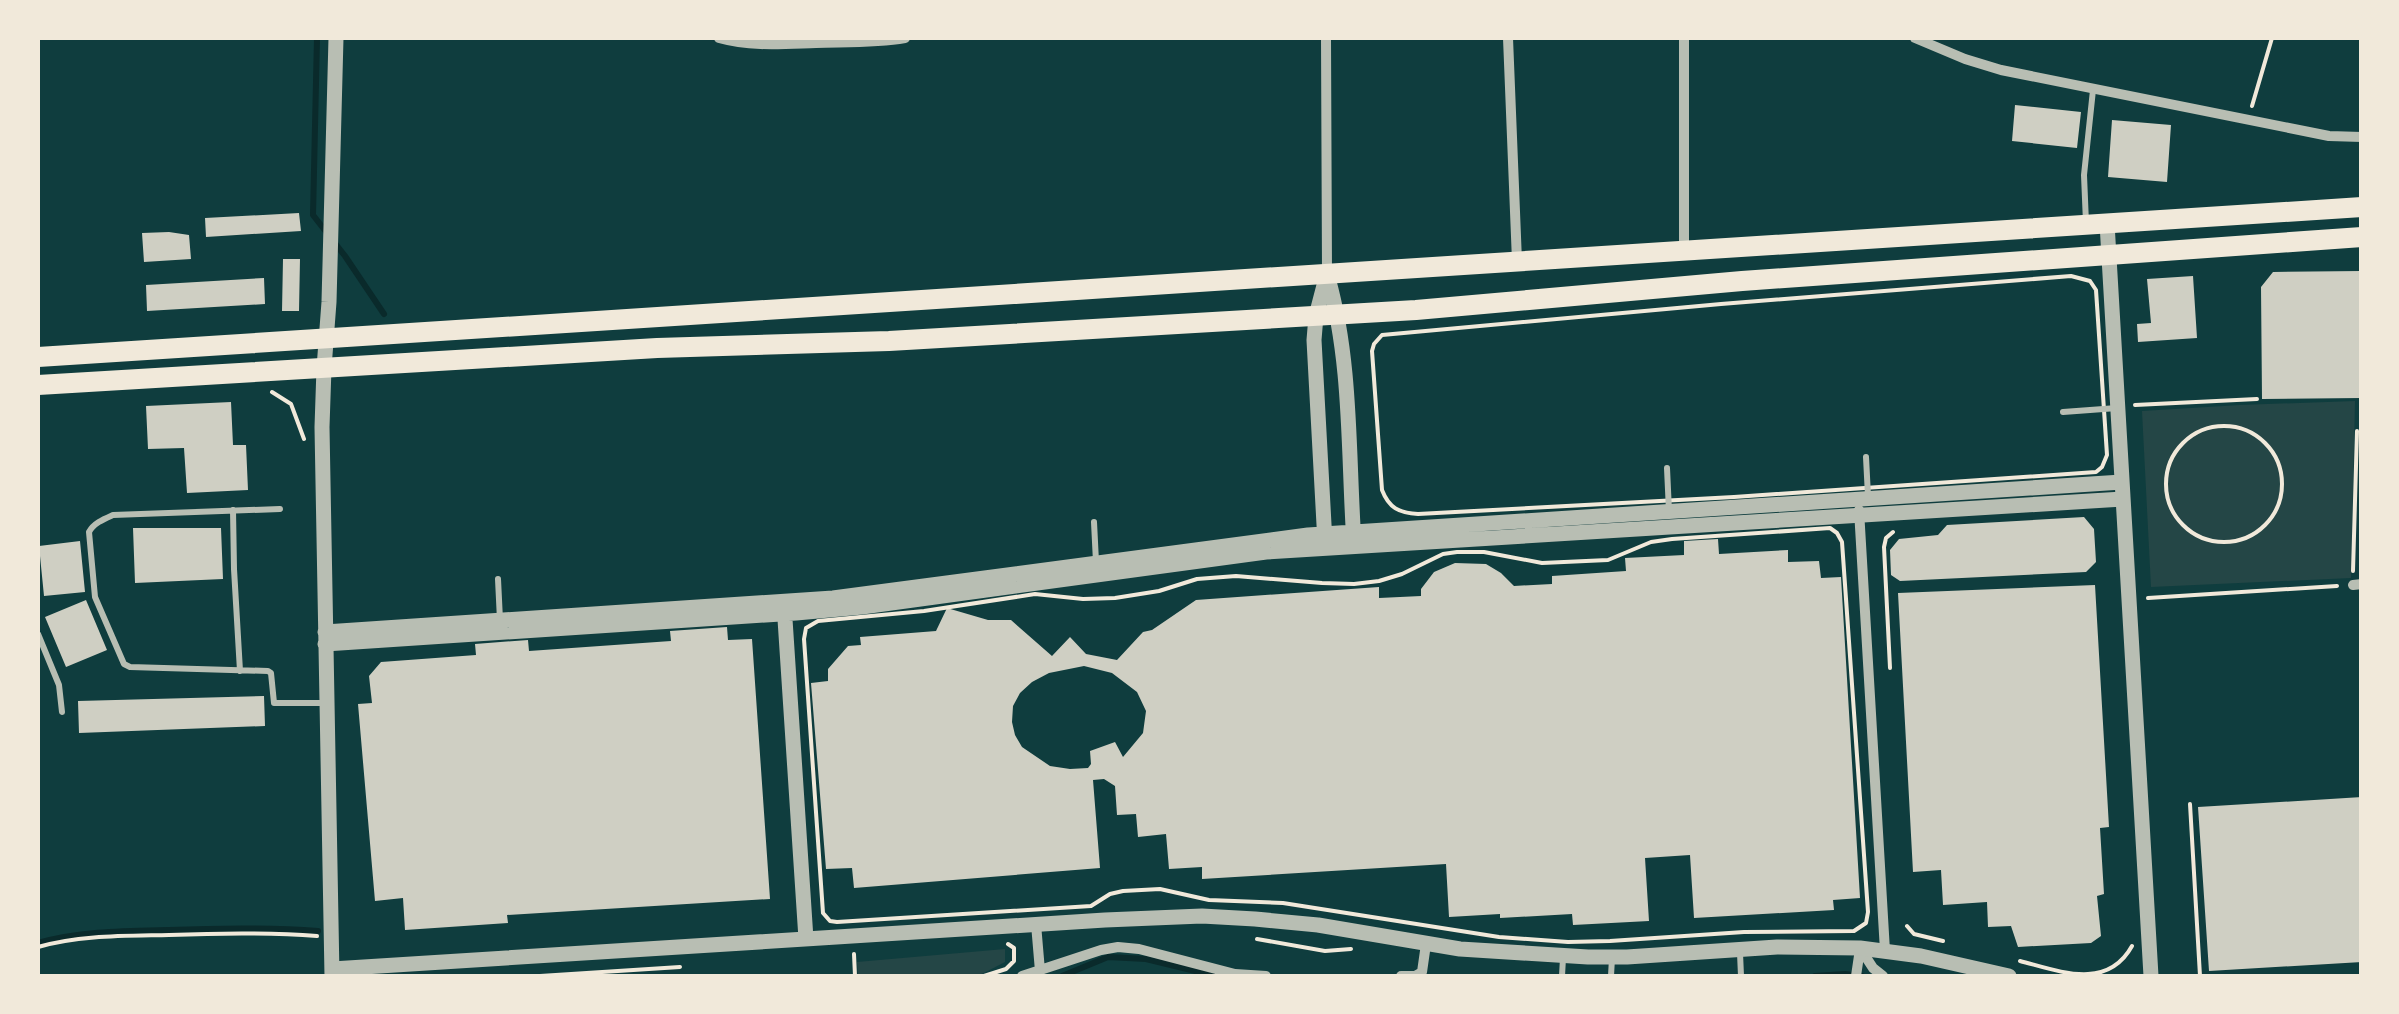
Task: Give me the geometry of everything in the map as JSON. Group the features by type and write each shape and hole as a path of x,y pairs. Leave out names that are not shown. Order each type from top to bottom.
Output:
{"highway":[{"path":"38,357 2362,207"},
{"path":"38,385 657,348 876,342 1327,315 2362,238"}],"street":[{"path":"336,38 324,368 332,973 1175,916 1318,926 1472,950 1564,956 1612,957 1777,946 1860,948 2009,976"},
{"path":"719,38 770,44 905,38"},
{"path":"1326,38 1327,315 1354,539"},
{"path":"1508,38 1517,262"},
{"path":"1684,38 1684,251"},
{"path":"1915,38 1983,65 2093,90 2329,136 2362,137"},
{"path":"2096,224 2108,255 2110,409 2122,490 2151,976"},
{"path":"1325,541 1314,340 1327,315"},
{"path":"1354,539 1668,506 2122,490"},
{"path":"325,638 784,608 1096,564 1325,541 1864,500"},
{"path":"1864,500 1885,950"},
{"path":"325,638 500,621 862,607 1325,541"},
{"path":"784,608 806,939"},
{"path":"1036,924 1040,971"},
{"path":"1401,976 1422,972 1426,944"},
{"path":"1022,976 1118,948 1235,974 1266,976"},
{"path":"1856,974 1860,948"},
{"path":"1860,948 1883,976"}],"lane":[{"path":"2093,90 2084,175 2096,224"},
{"path":"2063,412 2110,409"},
{"path":"1864,500 1866,457"},
{"path":"1667,468 1668,506"},
{"path":"280,509 114,515 89,532 95,598 124,664 130,667 271,673 276,704 326,702"},
{"path":"233,510 240,671"},
{"path":"1094,522 1096,564"},
{"path":"498,579 500,621"},
{"path":"38,634 59,686 62,712"},
{"path":"1740,949 1741,976"},
{"path":"1562,976 1564,956"},
{"path":"1611,976 1612,957"}],"path":[{"path":"2248,120 2272,38"},
{"path":"1821,296 1382,335 1372,351 1382,490 1386,500 1394,510 1418,514 1864,500 2096,472 2106,460 2110,409 2096,290 2090,281 2070,276"},
{"path":"263,390 292,404 304,439"},
{"path":"2136,406 2258,399"},
{"path":"2220,426 2240,428 2258,437 2273,452 2282,481 2280,501 2271,520 2256,533 2230,543 2209,541 2191,532 2176,518 2165,490 2167,470 2176,451 2190,436 2220,426"},
{"path":"2148,598 2357,584 2356,431"},
{"path":"824,619 924,611 1035,594 1116,598 1159,591 1197,579 1236,576 1322,583 1379,581 1443,554 1457,552 1484,552 1542,563 1608,560 1651,542 1672,538 1826,528 1840,536 1868,912 1866,923 1859,930 1568,942 1499,937 1282,903 1209,900 1160,890 1123,891"},
{"path":"1890,668 1884,542 1889,534 1900,529"},
{"path":"2190,804 2200,976"},
{"path":"1907,926 1914,934 1950,943"},
{"path":"38,947 67,940 125,936 256,932 332,937"},
{"path":"2021,961 2091,975 2117,965 2128,953 2135,936"},
{"path":"1250,937 1325,951 1359,950"},
{"path":"984,976 1014,961 1010,944"},
{"path":"842,955 854,954 855,976"},
{"path":"540,976 691,966"}],"shaded area":[{"path":"2355,401 2351,578 2151,587 2142,411"},
{"path":"1005,949 1005,962 978,976 858,976 857,962"}],"building":[{"path":"2015,105 2081,112 2077,148 2012,141"},
{"path":"2112,120 2171,125 2167,182 2108,177"},
{"path":"299,213 301,231 206,237 205,218"},
{"path":"142,233 189,235 191,259 144,262"},
{"path":"283,259 300,259 299,311 282,311"},
{"path":"2362,271 2362,398 2262,399 2261,287 2273,272"},
{"path":"2193,276 2197,338 2138,342 2137,324 2151,323 2147,279"},
{"path":"264,278 265,304 147,311 146,285"},
{"path":"231,402 233,445 246,445 248,490 187,493 184,448 148,449 146,406"},
{"path":"2084,517 2094,529 2096,562 2086,572 1900,581 1891,575 1890,550 1899,539 1938,535 1947,525"},
{"path":"133,528 221,528 223,579 135,583"},
{"path":"1718,539 1719,554 1788,550 1788,562 1819,561 1821,578 1841,577 1860,898 1833,900 1834,910 1694,918 1690,855 1645,858 1649,921 1573,925 1572,914 1449,917 1446,864 1202,879 1202,867 1169,869 1166,834 1138,837 1136,814 1117,815 1115,786 1104,779 1093,780 1100,868 854,888 852,868 826,869 811,683 828,681 828,669 848,646 861,645 860,637 936,631 947,608 988,620 1011,620 1052,656 1070,637 1086,654 1117,660 1143,632 1196,600 1379,587 1379,598 1421,596 1421,589 1434,572 1455,563 1486,564 1514,586 1552,584 1552,576 1626,571 1625,558 1684,555 1684,541","holes":["1084,666 1112,673 1137,692 1146,711 1143,733 1123,757 1115,742 1090,751 1088,768 1070,769 1050,766 1022,747 1012,722 1013,706 1032,682 1049,673"]},
{"path":"80,541 85,592 44,596 39,546"},
{"path":"2095,585 2109,827 2100,828 2104,894 2097,896 2101,936 2091,943 2018,947 2011,926 1988,927 1987,902 1943,905 1941,870 1913,872 1898,593"},
{"path":"86,600 107,650 66,667 45,617"},
{"path":"727,627 728,640 752,639 770,899 507,915 508,923 405,930 403,898 375,901 358,704 372,703 369,676 381,662 476,655 475,644 528,640 529,651 671,641 670,631"},
{"path":"264,696 265,726 79,733 78,701"},
{"path":"2362,797 2362,962 2209,971 2198,807"}],"waterway":[{"path":"317,38 313,215 384,314"},
{"path":"38,943 119,931 318,931"},
{"path":"1062,976 1108,957 1146,959 1216,976"},
{"path":"1815,976 1862,976"}]}
